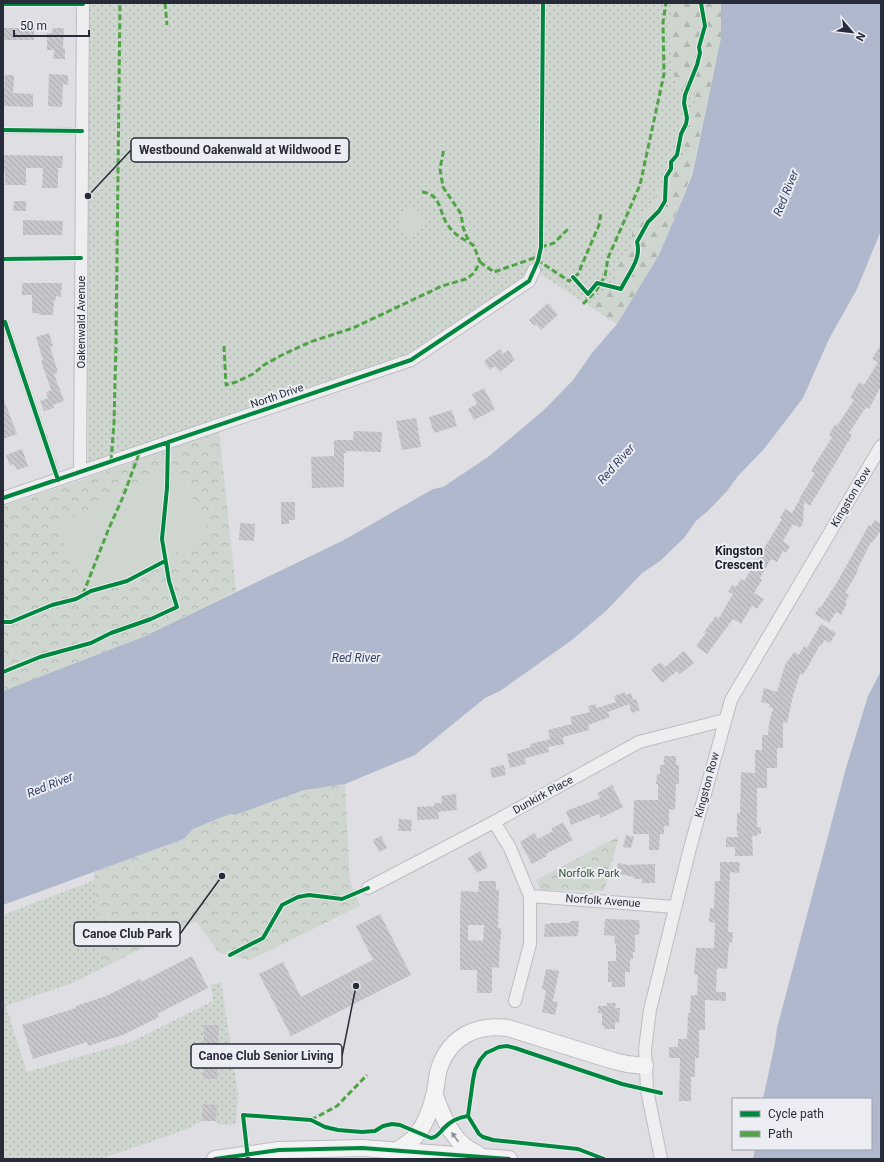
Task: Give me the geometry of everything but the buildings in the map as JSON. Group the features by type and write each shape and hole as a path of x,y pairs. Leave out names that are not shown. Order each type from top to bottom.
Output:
{"main road":[{"path":"397,1150 418,1133 435,1096 436,1080 440,1067 452,1045 466,1034 475,1030 494,1026 508,1028 614,1061 645,1066"},
{"path":"435,1096 450,1130 457,1141 467,1149 487,1157"},
{"path":"215,1159 254,1153 298,1149 362,1148 509,1159"}],"street":[{"name":"Oakenwald Avenue","path":"80,472 83,3"},
{"name":"North Drive","path":"3,498 412,360 529,281 534,270"},
{"name":"Kingston Row","path":"660,1159 647,1090 645,1066 650,1010 690,848 731,700 881,446"},
{"name":"Dunkirk Place","path":"368,888 494,822 639,742 725,720"},
{"path":"494,822 510,848 530,896 530,944 515,1001"},
{"name":"Norfolk Avenue","path":"530,896 675,907"}],"green space":[{"path":"3,3 74,3 74,7 3,6"},
{"path":"90,3 721,3 691,176 617,324 534,270 411,360 88,463 87,306"},
{"path":"673,3 721,3 721,38 691,176 659,255 617,324 590,306 614,287 618,261 632,247 632,232 686,150 679,121 696,102 692,87 676,87 668,29"},
{"path":"3,127 74,127 74,135 3,134"},
{"path":"411,206 420,213 423,221 420,229 411,236 404,234 399,226 402,214"},
{"path":"73,255 73,261 3,261 3,256"},
{"path":"3,323 9,323 59,470 52,472 3,329"},
{"path":"219,431 236,591 143,637 3,691 3,506 79,481"},
{"path":"176,465 211,535 90,596 55,526"},
{"path":"345,784 350,881 360,906 250,960 219,953 196,921 103,968 94,872 184,839 193,829 230,814 235,815 304,790"},
{"name":"Norfolk Park","path":"619,836 604,891 540,890 536,880"},
{"path":"95,880 103,968 72,983 6,1006 27,1072 131,1042 213,1001 211,985 221,982 238,1092 236,1124 220,1125 216,1121 202,1121 187,1129 100,1159 3,1159 3,917 8,913"}],"water":[{"name":"Red River","path":"721,3 881,3 880,233 857,289 829,339 803,398 764,449 738,476 727,491 696,521 684,538 660,561 642,573 607,610 572,640 500,691 485,698 415,755 345,784 304,790 235,815 230,814 193,829 184,839 3,905 3,691 143,637 344,540 433,489 443,487 488,457 545,409 573,380 592,353 617,324 659,255 692,176 721,38"},
{"path":"881,671 881,1159 753,1159 755,1150 872,1150 872,1098 763,1098 777,1028 846,768 868,696"}],"marked path":[{"path":"111,461 114,423 116,343 120,3"},
{"path":"165,3 167,25"},
{"path":"583,304 596,291 605,276 608,258 640,185 664,74 663,22 666,3"},
{"path":"224,346 226,385 253,374 264,365 280,356 310,342 353,328 442,286 466,279 474,273 480,262 474,246 469,242 463,227 461,214 443,187 440,169 444,148"},
{"path":"422,192 433,196 439,204 444,219 449,227 457,235 469,242"},
{"path":"480,262 494,272 534,258 569,281 578,274 599,225 601,213"},
{"path":"541,247 554,243 568,229"},
{"path":"83,594 123,497 140,451"},
{"path":"311,1120 337,1106 367,1075"}],"cycle path":[{"path":"3,498 411,360 529,281 538,261 541,247 543,3"},
{"path":"573,277 588,294 597,283 621,289 634,266 638,254 637,242 648,222 659,211 665,201 666,177 671,169 671,162 677,155 681,134 686,124 687,118 684,103 685,95 697,65 700,53 699,47 705,26 701,3"},
{"path":"3,4 83,4"},
{"path":"3,130 82,131"},
{"path":"3,259 81,258"},
{"path":"5,322 58,480"},
{"path":"3,672 40,657 91,643 111,633 151,619 177,607 169,581 162,539 167,488 168,442"},
{"path":"3,622 11,622 52,605 76,599 91,591 127,581 165,561"},
{"path":"230,955 263,938 282,905 298,897 309,895 342,899 368,888"},
{"path":"604,1159 578,1149 493,1140 479,1134 468,1116 475,1070 480,1060 486,1053 499,1047 507,1046 622,1084 661,1093"},
{"path":"248,1159 243,1115 311,1120 325,1127 338,1130 362,1132 375,1131 383,1126 392,1124 400,1125 431,1138 437,1135 452,1121 468,1116"},
{"path":"215,1159 279,1150 362,1148 509,1159"}],"place":[{"name":"Westbound Oakenwald at Wildwood E","path":"88,196"},
{"name":"Canoe Club Park","path":"222,876"},
{"name":"Canoe Club Senior Living","path":"356,986"}],"district":[{"name":"Kingston Crescent","path":"739,558"}]}
